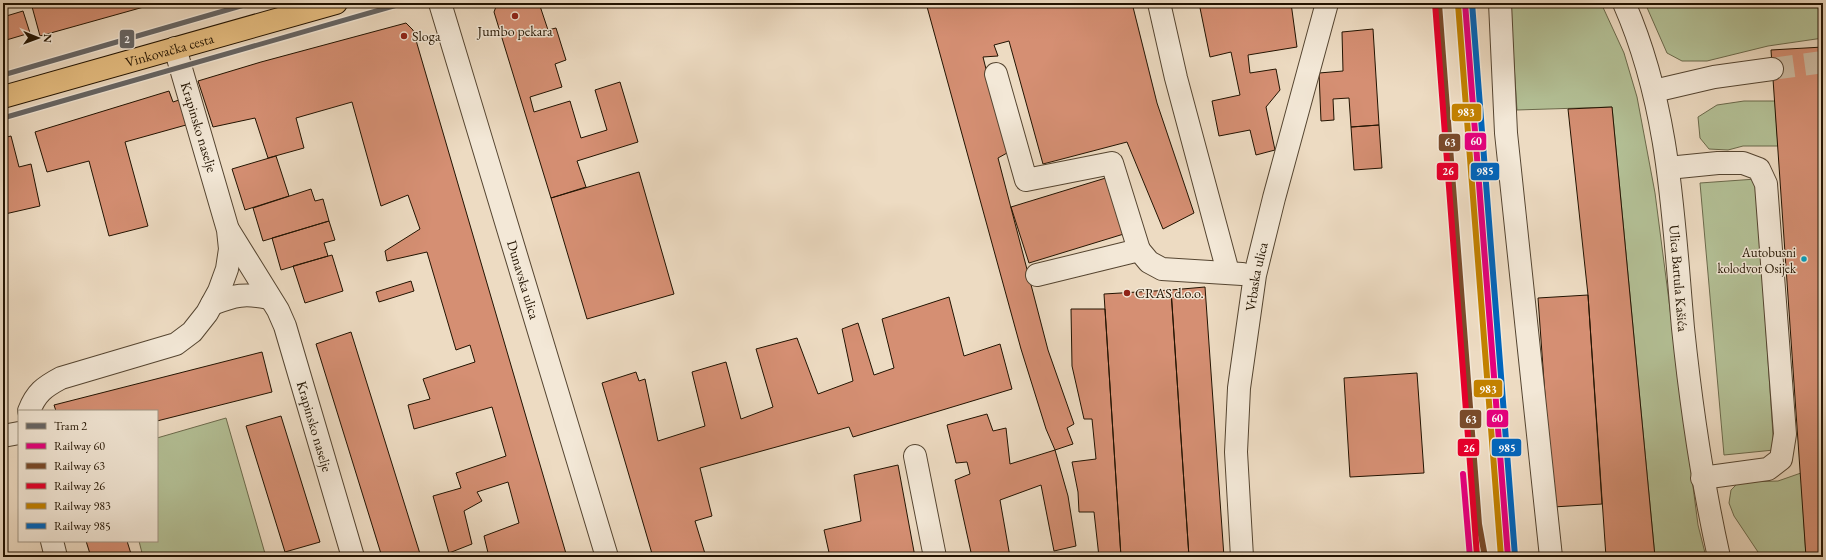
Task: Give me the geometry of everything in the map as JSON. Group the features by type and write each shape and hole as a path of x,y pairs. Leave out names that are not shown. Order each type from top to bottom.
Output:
{"main road":[{"name":"Vinkovačka cesta","path":"3,97 336,3"}],"street":[{"name":"Dunavska ulica","path":"440,3 607,557"},
{"path":"1159,3 1176,78 1228,272"},
{"name":"Vrbaska ulica","path":"1242,557 1236,452 1239,388 1255,275 1274,198 1327,3"},
{"path":"1500,3 1506,133 1551,557"},
{"name":"Ulica Bartula Kašića","path":"1624,3 1646,59 1654,91 1668,168 1684,330 1702,478 1719,557"},
{"name":"Krapinsko naselje","path":"29,410 34,398 46,387 61,378 176,344 192,332 220,291 227,269 230,249 228,230 175,48"},
{"path":"1654,91 1714,77 1772,68"},
{"path":"996,74 1026,180 1112,163 1139,250 1149,262 1162,269 1228,272 1255,275"},
{"path":"1668,168 1718,163 1743,163 1760,169 1766,184 1785,434 1781,459 1768,469 1702,478"},
{"name":"Krapinsko naselje","path":"228,230 270,298 285,326 353,557"},
{"path":"1037,275 1139,250"},
{"path":"212,304 234,296 247,295 270,298"},
{"path":"3,436 18,432"},
{"path":"914,456 936,557"},
{"path":"52,542 56,557"}],"green space":[{"path":"1510,3 1601,3 1624,53 1637,97 1655,193 1698,525 1706,557 1655,557 1612,107 1517,110"},
{"path":"1645,3 1823,3 1823,38 1768,46 1707,61 1682,61 1667,53"},
{"path":"1744,101 1775,101 1778,146 1743,146 1728,150 1709,149 1700,138 1698,117 1717,105"},
{"path":"1756,179 1774,450 1724,455 1700,183"},
{"path":"226,418 266,557 143,557 139,542 158,542 158,438"},
{"path":"1801,473 1806,557 1759,557 1758,552 1734,516 1729,503 1731,490 1739,482 1778,481"}],"building":[{"path":"31,3 158,3 40,36"},
{"path":"539,3 548,30 556,28 566,60 555,64 562,87 530,97 534,112 570,101 581,138 607,130 595,90 620,82 638,142 577,161 586,187 551,198 494,12 497,4"},
{"path":"926,3 1132,3 1157,103 1194,213 1163,229 1127,142 1043,164 1009,41 994,45 998,56 983,57 1007,153 998,158 1048,350 1074,424 1067,428 1073,444 1055,450 1046,429 1021,349"},
{"path":"1199,3 1291,3 1297,47 1248,55 1250,73 1276,69 1280,90 1266,107 1275,150 1256,155 1250,130 1219,136 1212,101 1240,95 1231,52 1210,57"},
{"path":"23,11 30,33 3,41 3,17"},
{"path":"406,23 413,30 567,557 489,557 484,536 519,523 508,482 477,492 482,501 464,511 472,544 449,553 433,496 461,488 456,473 506,456 492,407 414,429 408,405 430,399 423,379 475,362 470,345 456,350 427,252 387,261 385,251 420,229 408,195 381,206 352,102 296,118 304,148 268,158 255,118 213,127 198,81 261,62"},
{"path":"1373,29 1379,125 1351,127 1349,98 1333,99 1334,120 1321,121 1319,73 1343,71 1342,32"},
{"name":"Autobusni kolodvor Osijek","path":"1823,47 1823,557 1806,557 1771,50"},
{"path":"169,91 173,102 179,100 186,125 125,142 148,226 109,236 89,161 47,172 35,132"},
{"path":"1612,107 1655,557 1606,557 1588,295 1568,109"},
{"path":"1379,125 1382,168 1354,170 1351,127"},
{"path":"11,136 19,167 31,164 40,206 5,214 3,206 3,138"},
{"path":"276,156 289,196 245,210 232,169"},
{"path":"639,172 674,294 587,319 551,198"},
{"path":"1109,177 1127,233 1029,263 1011,207"},
{"path":"311,189 315,201 323,199 329,221 263,241 253,208"},
{"path":"329,221 335,240 324,243 328,256 281,270 272,238"},
{"path":"332,255 343,291 305,303 293,266"},
{"path":"411,281 414,291 379,302 376,292"},
{"path":"1205,287 1224,557 1189,557 1171,290"},
{"path":"1171,290 1189,557 1121,557 1104,294"},
{"path":"1588,295 1602,504 1553,507 1538,298"},
{"path":"949,297 964,356 1000,344 1012,389 853,437 849,427 700,468 712,516 695,521 706,557 653,557 602,383 636,372 639,381 645,379 658,441 705,426 692,372 726,362 741,419 773,407 756,349 797,338 818,394 853,381 842,329 858,323 874,375 894,368 882,319"},
{"path":"1071,309 1105,309 1121,557 1099,557 1094,512 1079,512 1078,492 1072,462 1096,459 1092,419 1084,419 1072,366"},
{"path":"351,332 421,557 382,557 316,344"},
{"path":"262,352 272,392 158,421 158,410 56,410 54,405"},
{"path":"1417,373 1424,473 1350,477 1344,378"},
{"path":"987,414 993,431 1006,428 1010,464 1055,450 1068,496 1076,546 1054,551 1041,485 1000,500 1010,557 972,557 955,480 970,474 967,462 956,463 947,425"},
{"path":"281,416 320,542 285,552 246,426"},
{"path":"898,465 915,557 830,557 824,530 861,521 854,475"},
{"path":"86,542 127,542 132,557 91,557"}],"tunnel":[{"path":"1772,69 1823,62"}],"tram line":[{"name":"2","path":"3,75 251,3"},
{"name":"2","path":"3,118 404,3"}],"rail line":[{"name":"26","path":"1435,3 1477,556"},
{"name":"60","path":"1465,3 1508,557"},
{"name":"985","path":"1472,3 1515,556"},
{"name":"63","path":"1439,4 1479,524 1485,557"},
{"name":"983","path":"1458,4 1501,557"},
{"name":"60","path":"1463,474 1470,557"}],"place":[{"name":"Jumbo pekara","path":"515,16"},
{"name":"Sloga","path":"404,36"},
{"name":"Autobusni kolodvor Osijek","path":"1804,259"},
{"name":"CRAS d.o.o.","path":"1127,293"}]}
